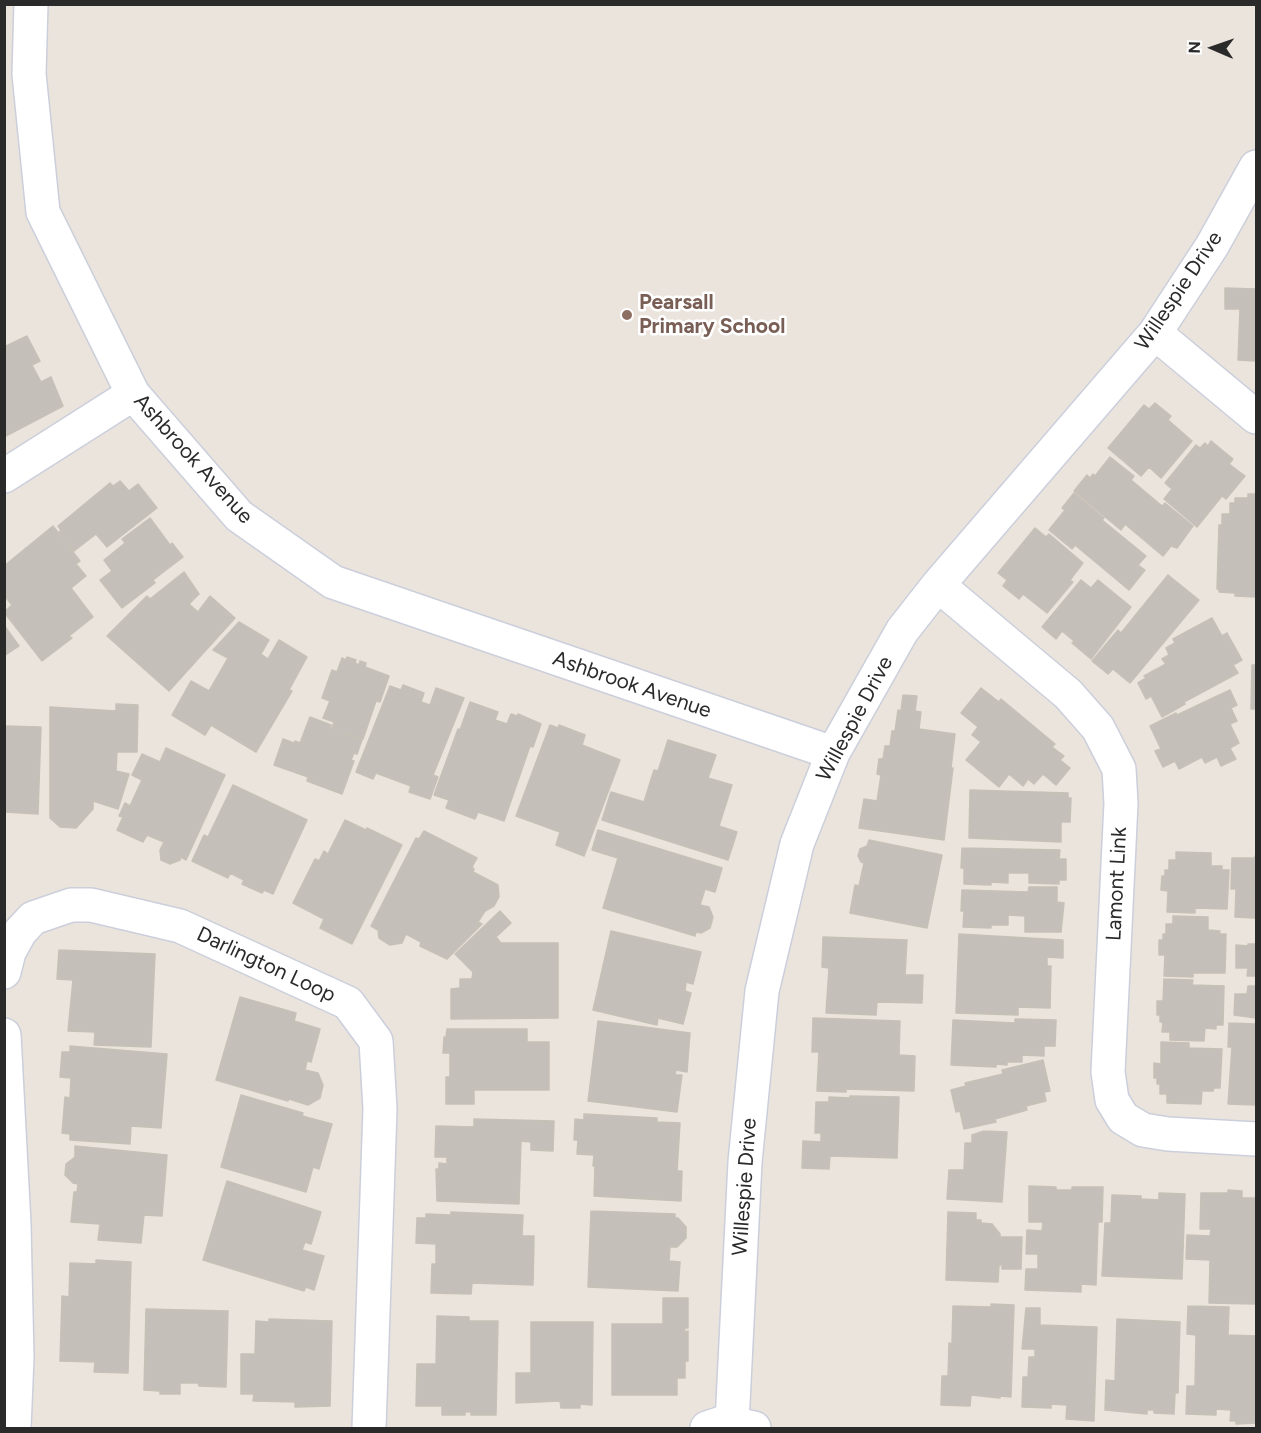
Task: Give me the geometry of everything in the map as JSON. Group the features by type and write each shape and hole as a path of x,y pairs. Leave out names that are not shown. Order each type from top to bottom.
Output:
{"street":[{"name":"Ashbrook Avenue","path":"31,4 29,74 43,212 133,394 239,516 333,582 833,753"},
{"name":"Willespie Drive","path":"731,1427 745,1161 762,991 797,844 833,753 902,631 938,585 1155,333 1212,246 1257,167"},
{"path":"1155,333 1257,417"},
{"path":"4,476 133,394"},
{"name":"Lamont Link","path":"938,585 1068,694 1098,728 1119,769 1121,802 1108,1072 1112,1100 1123,1118 1143,1130 1168,1134 1257,1138"},
{"name":"Darlington Loop","path":"4,972 9,951 20,932 33,918 71,905 92,905 180,926 348,1003 376,1041 380,1109 369,1428"},
{"path":"4,1035 14,1235 17,1358 14,1428"}],"building":[{"path":"1225,288 1256,289 1256,361 1238,360 1240,309 1225,309"},
{"path":"27,336 40,361 32,365 41,382 51,377 63,406 4,437 4,347"},
{"path":"1155,403 1171,416 1168,420 1192,441 1161,478 1149,467 1141,476 1108,448 1144,405 1149,409"},
{"path":"1211,441 1233,459 1229,464 1245,476 1226,499 1222,496 1197,527 1164,499 1172,489 1165,483 1196,445 1200,448 1205,443 1208,446"},
{"path":"1110,457 1134,476 1131,480 1162,506 1165,503 1193,526 1177,548 1171,546 1163,556 1125,524 1121,530 1074,491 1087,475 1090,478 1093,474 1095,476"},
{"path":"120,481 129,491 138,484 157,508 107,547 96,534 74,551 59,532 61,530 58,526 110,483 113,486"},
{"path":"1074,493 1104,518 1102,520 1146,556 1138,565 1145,570 1129,590 1075,545 1072,549 1049,530 1065,510 1062,508"},
{"path":"1248,494 1256,494 1256,597 1235,596 1235,593 1219,592 1217,589 1219,525 1222,525 1222,514 1230,514 1230,503 1235,503 1235,498 1248,498"},
{"path":"150,518 170,545 172,543 183,557 153,580 155,583 122,608 100,580 112,571 104,560 125,543 122,539"},
{"path":"53,526 80,561 76,564 86,576 71,588 93,617 69,636 72,638 42,661 4,612 12,605 4,595 4,566"},
{"path":"1035,528 1046,537 1049,534 1083,563 1070,580 1073,582 1047,613 1023,594 1019,599 1003,586 1007,580 998,573"},
{"path":"184,572 199,594 189,604 198,612 210,596 235,618 169,691 107,636 147,596 150,599"},
{"path":"1168,575 1199,600 1130,683 1113,669 1108,674 1092,661 1118,630 1121,633"},
{"path":"1081,580 1091,588 1098,580 1131,607 1091,659 1062,631 1056,639 1042,627"},
{"path":"1212,618 1222,636 1227,633 1242,660 1233,665 1238,673 1184,702 1185,704 1162,717 1151,696 1146,699 1138,683 1146,678 1144,676 1166,664 1162,659 1169,655 1166,648 1175,643 1173,639"},
{"path":"239,622 269,640 261,654 268,659 279,640 307,657 289,690 292,691 256,752 211,725 205,735 172,715 191,681 209,691 228,658 213,650"},
{"path":"4,625 19,646 4,656"},
{"path":"347,657 356,660 355,663 359,665 360,661 366,663 365,667 389,676 380,702 376,701 363,739 332,728 334,722 323,718 330,701 322,698 332,670 337,672 342,658 346,660"},
{"path":"1252,665 1256,665 1256,709 1251,709"},
{"path":"403,685 424,693 421,702 430,705 436,688 464,698 433,775 438,777 430,799 409,792 411,786 376,773 373,779 356,772 390,686 401,690"},
{"path":"981,688 999,702 1001,699 1055,744 1052,747 1064,756 1060,760 1070,768 1056,785 1043,774 1034,784 1028,779 1023,786 1009,774 999,787 966,760 981,742 972,735 978,727 961,713"},
{"path":"1230,690 1237,705 1231,708 1237,721 1230,724 1239,743 1230,748 1236,759 1221,766 1217,757 1205,763 1202,757 1179,769 1175,761 1163,767 1155,751 1161,749 1150,726"},
{"path":"903,695 917,696 915,711 921,712 919,729 955,734 944,840 859,828 864,799 877,801 881,775 877,774 879,759 883,759 885,746 890,746 898,710 901,711"},
{"path":"470,702 498,712 495,720 507,724 511,714 517,716 518,714 541,724 533,747 530,746 504,821 478,812 475,819 446,808 449,800 434,795"},
{"path":"116,704 138,705 137,752 117,752 116,771 129,774 118,809 93,801 93,809 76,828 60,827 50,818 50,707 116,711"},
{"path":"310,717 331,725 330,728 362,740 357,754 354,753 351,760 354,761 342,794 307,781 308,777 274,765 283,739 300,743"},
{"path":"550,725 558,728 559,725 585,735 582,745 620,760 584,856 556,845 560,832 516,816"},
{"path":"4,726 41,727 38,814 4,812"},
{"path":"668,740 716,755 708,778 732,785 719,826 737,832 728,860 602,820 611,792 644,802 654,770 658,771"},
{"path":"166,748 225,775 186,860 181,857 180,860 170,864 161,860 160,850 164,842 147,835 143,842 117,830 123,817 119,816 125,803 130,806 142,780 132,775 142,754 160,762"},
{"path":"233,785 307,820 273,894 264,890 262,893 242,884 244,880 230,873 228,878 192,861 204,835 208,837"},
{"path":"970,790 1068,793 1068,798 1071,798 1070,822 1061,822 1061,842 969,838"},
{"path":"345,820 402,845 352,944 320,928 324,919 293,903 315,859 319,861 324,851 328,854"},
{"path":"598,830 722,868 715,892 705,889 700,905 709,907 713,917 710,928 701,933 696,932 695,936 603,908 618,858 592,850"},
{"path":"424,831 477,858 472,867 473,872 498,885 499,897 494,906 485,911 478,922 482,924 447,959 420,946 421,942 406,934 402,943 390,945 379,938 378,930 371,926 416,838 419,839"},
{"path":"869,840 942,855 927,928 850,913 855,885 859,886 864,863 858,856 860,849 867,846"},
{"path":"962,848 1060,850 1059,859 1066,859 1066,880 1059,880 1059,884 1029,883 1029,873 1008,873 1008,883 964,884 964,868 961,868"},
{"path":"1176,852 1211,853 1211,866 1222,866 1222,870 1229,870 1227,909 1195,908 1195,913 1167,912 1168,891 1161,890 1162,876 1165,876 1165,870 1169,870 1169,860 1176,860"},
{"path":"1255,856 1256,910 1255,918 1235,917 1236,889 1231,889 1232,858 1255,858"},
{"path":"1029,887 1057,887 1057,902 1064,903 1061,932 1025,932 1025,916 1008,915 1008,925 991,925 991,928 963,927 962,890 1028,892"},
{"path":"500,911 511,923 496,937 501,943 558,943 558,1018 451,1019 451,989 460,988 460,979 472,979 473,972 455,954"},
{"path":"1173,916 1208,917 1208,930 1226,934 1225,973 1193,973 1193,977 1164,976 1165,955 1159,955 1159,940 1163,940 1163,934 1166,934 1166,924 1173,924"},
{"path":"611,931 701,952 693,984 686,982 685,991 691,993 683,1024 658,1018 657,1025 593,1010"},
{"path":"959,934 1063,940 1063,958 1047,957 1047,966 1051,966 1050,1008 1018,1007 1018,1015 956,1013"},
{"path":"823,937 907,940 905,975 923,975 922,1003 877,1002 876,1015 826,1013 829,968 822,967"},
{"path":"1248,944 1256,944 1256,976 1247,976 1248,968 1236,968 1236,945 1248,946"},
{"path":"59,950 155,954 151,1047 94,1045 95,1032 68,1031 73,980 57,979"},
{"path":"1164,979 1193,980 1192,985 1224,986 1223,1025 1216,1025 1216,1029 1205,1028 1204,1041 1170,1040 1170,1032 1162,1032 1163,1022 1160,1022 1160,1015 1157,1015 1157,1001 1163,1001"},
{"path":"1248,986 1256,986 1256,1018 1234,1015 1235,994 1247,994"},
{"path":"240,997 296,1013 294,1021 320,1029 311,1062 307,1061 305,1070 318,1073 323,1085 320,1098 308,1105 216,1080"},
{"path":"813,1018 900,1021 899,1055 915,1056 914,1091 846,1089 846,1092 817,1091 819,1052 812,1052"},
{"path":"1015,1019 1056,1020 1055,1046 1044,1046 1044,1056 1022,1055 1022,1062 1007,1062 1007,1065 996,1064 996,1067 951,1065 953,1020 1015,1023"},
{"path":"598,1021 690,1033 687,1072 676,1070 675,1075 682,1075 677,1112 588,1101"},
{"path":"1229,1023 1255,1024 1256,1105 1228,1104 1232,1047 1228,1047"},
{"path":"447,1029 527,1029 527,1042 549,1042 549,1090 474,1090 474,1104 446,1104 446,1077 450,1077 450,1053 443,1053"},
{"path":"1161,1042 1189,1043 1189,1048 1222,1049 1220,1088 1214,1088 1213,1091 1202,1091 1201,1104 1167,1103 1167,1094 1160,1094 1160,1084 1157,1084 1157,1078 1154,1078 1154,1063 1161,1064"},
{"path":"70,1046 167,1054 161,1128 131,1126 130,1144 70,1140 70,1134 62,1133 65,1097 70,1098 71,1078 60,1077 62,1052 70,1052"},
{"path":"1043,1060 1050,1091 1044,1092 1046,1101 1026,1106 1027,1110 995,1119 996,1122 964,1129 960,1111 956,1112 951,1090 966,1086 965,1083 1003,1074 1002,1070"},
{"path":"241,1095 332,1124 319,1169 313,1167 306,1192 221,1167"},
{"path":"850,1096 899,1097 897,1158 830,1156 829,1169 802,1168 803,1141 821,1142 821,1133 815,1133 816,1102 829,1102 829,1097 850,1098"},
{"path":"584,1114 657,1118 657,1122 680,1123 677,1171 682,1171 681,1201 594,1196 594,1155 577,1154 578,1140 574,1140 575,1119 584,1120"},
{"path":"474,1119 554,1121 553,1151 531,1150 531,1142 521,1141 519,1204 437,1201 436,1169 439,1169 439,1163 447,1164 447,1157 435,1157 436,1126 474,1127"},
{"path":"984,1131 1007,1132 1002,1202 947,1199 949,1170 964,1170 965,1143 972,1143 972,1135"},
{"path":"75,1146 167,1155 162,1216 144,1215 141,1243 98,1240 100,1224 71,1222 74,1192 77,1192 78,1184 73,1183 65,1175 66,1164 75,1157"},
{"path":"227,1181 321,1212 311,1244 305,1242 302,1250 324,1256 314,1290 306,1287 304,1291 203,1260"},
{"path":"1029,1186 1056,1187 1056,1190 1072,1190 1072,1187 1103,1187 1102,1222 1098,1222 1096,1285 1081,1284 1081,1292 1025,1290 1026,1269 1038,1269 1038,1254 1026,1254 1027,1230 1042,1231 1043,1222 1029,1222"},
{"path":"1228,1190 1242,1191 1242,1198 1256,1198 1256,1304 1209,1303 1210,1260 1186,1259 1187,1235 1210,1236 1211,1229 1200,1229 1201,1193 1228,1193"},
{"path":"1159,1193 1185,1194 1182,1279 1102,1276 1105,1223 1111,1223 1112,1195 1141,1196 1141,1199 1159,1200"},
{"path":"591,1211 675,1214 675,1218 678,1218 686,1227 686,1238 677,1247 670,1247 669,1261 680,1262 678,1291 588,1287"},
{"path":"451,1212 523,1215 522,1236 534,1236 533,1285 472,1283 471,1294 431,1293 432,1264 436,1264 436,1244 416,1243 417,1218 426,1218 426,1214 451,1215"},
{"path":"948,1212 976,1213 976,1220 992,1224 1000,1237 1022,1237 1021,1269 1002,1269 1002,1265 999,1265 998,1282 946,1280"},
{"path":"96,1260 131,1262 128,1373 94,1372 95,1362 60,1361 62,1296 69,1297 70,1263 96,1264"},
{"path":"663,1298 688,1298 688,1328 685,1328 684,1332 688,1331 688,1361 685,1361 685,1378 677,1378 677,1395 612,1395 612,1324 663,1324"},
{"path":"991,1304 1014,1305 1011,1397 971,1395 970,1406 941,1405 942,1376 948,1376 949,1343 952,1344 953,1306 991,1307"},
{"path":"1188,1306 1229,1307 1228,1335 1256,1336 1256,1423 1236,1424 1236,1421 1230,1421 1231,1410 1216,1409 1216,1415 1186,1414 1187,1386 1195,1386 1196,1335 1187,1334"},
{"path":"1026,1308 1040,1308 1040,1325 1097,1327 1094,1421 1066,1419 1067,1405 1051,1404 1051,1408 1022,1407 1023,1377 1028,1377 1029,1357 1035,1357 1035,1349 1022,1349"},
{"path":"146,1309 228,1311 226,1387 180,1383 180,1394 160,1394 160,1391 144,1390"},
{"path":"437,1316 469,1317 469,1321 498,1321 496,1415 471,1415 471,1412 465,1412 465,1415 442,1415 442,1406 416,1406 417,1364 436,1364"},
{"path":"269,1319 332,1321 330,1406 295,1407 295,1402 253,1401 254,1394 241,1394 241,1354 255,1354 256,1321 269,1322"},
{"path":"1117,1319 1180,1322 1178,1393 1175,1393 1174,1414 1154,1413 1154,1410 1147,1410 1147,1414 1105,1410 1106,1380 1115,1381"},
{"path":"531,1322 593,1322 592,1405 580,1404 580,1408 561,1408 560,1401 516,1403 516,1373 531,1373"}],"place":[{"name":"Pearsall Primary School","path":"627,315"}]}
